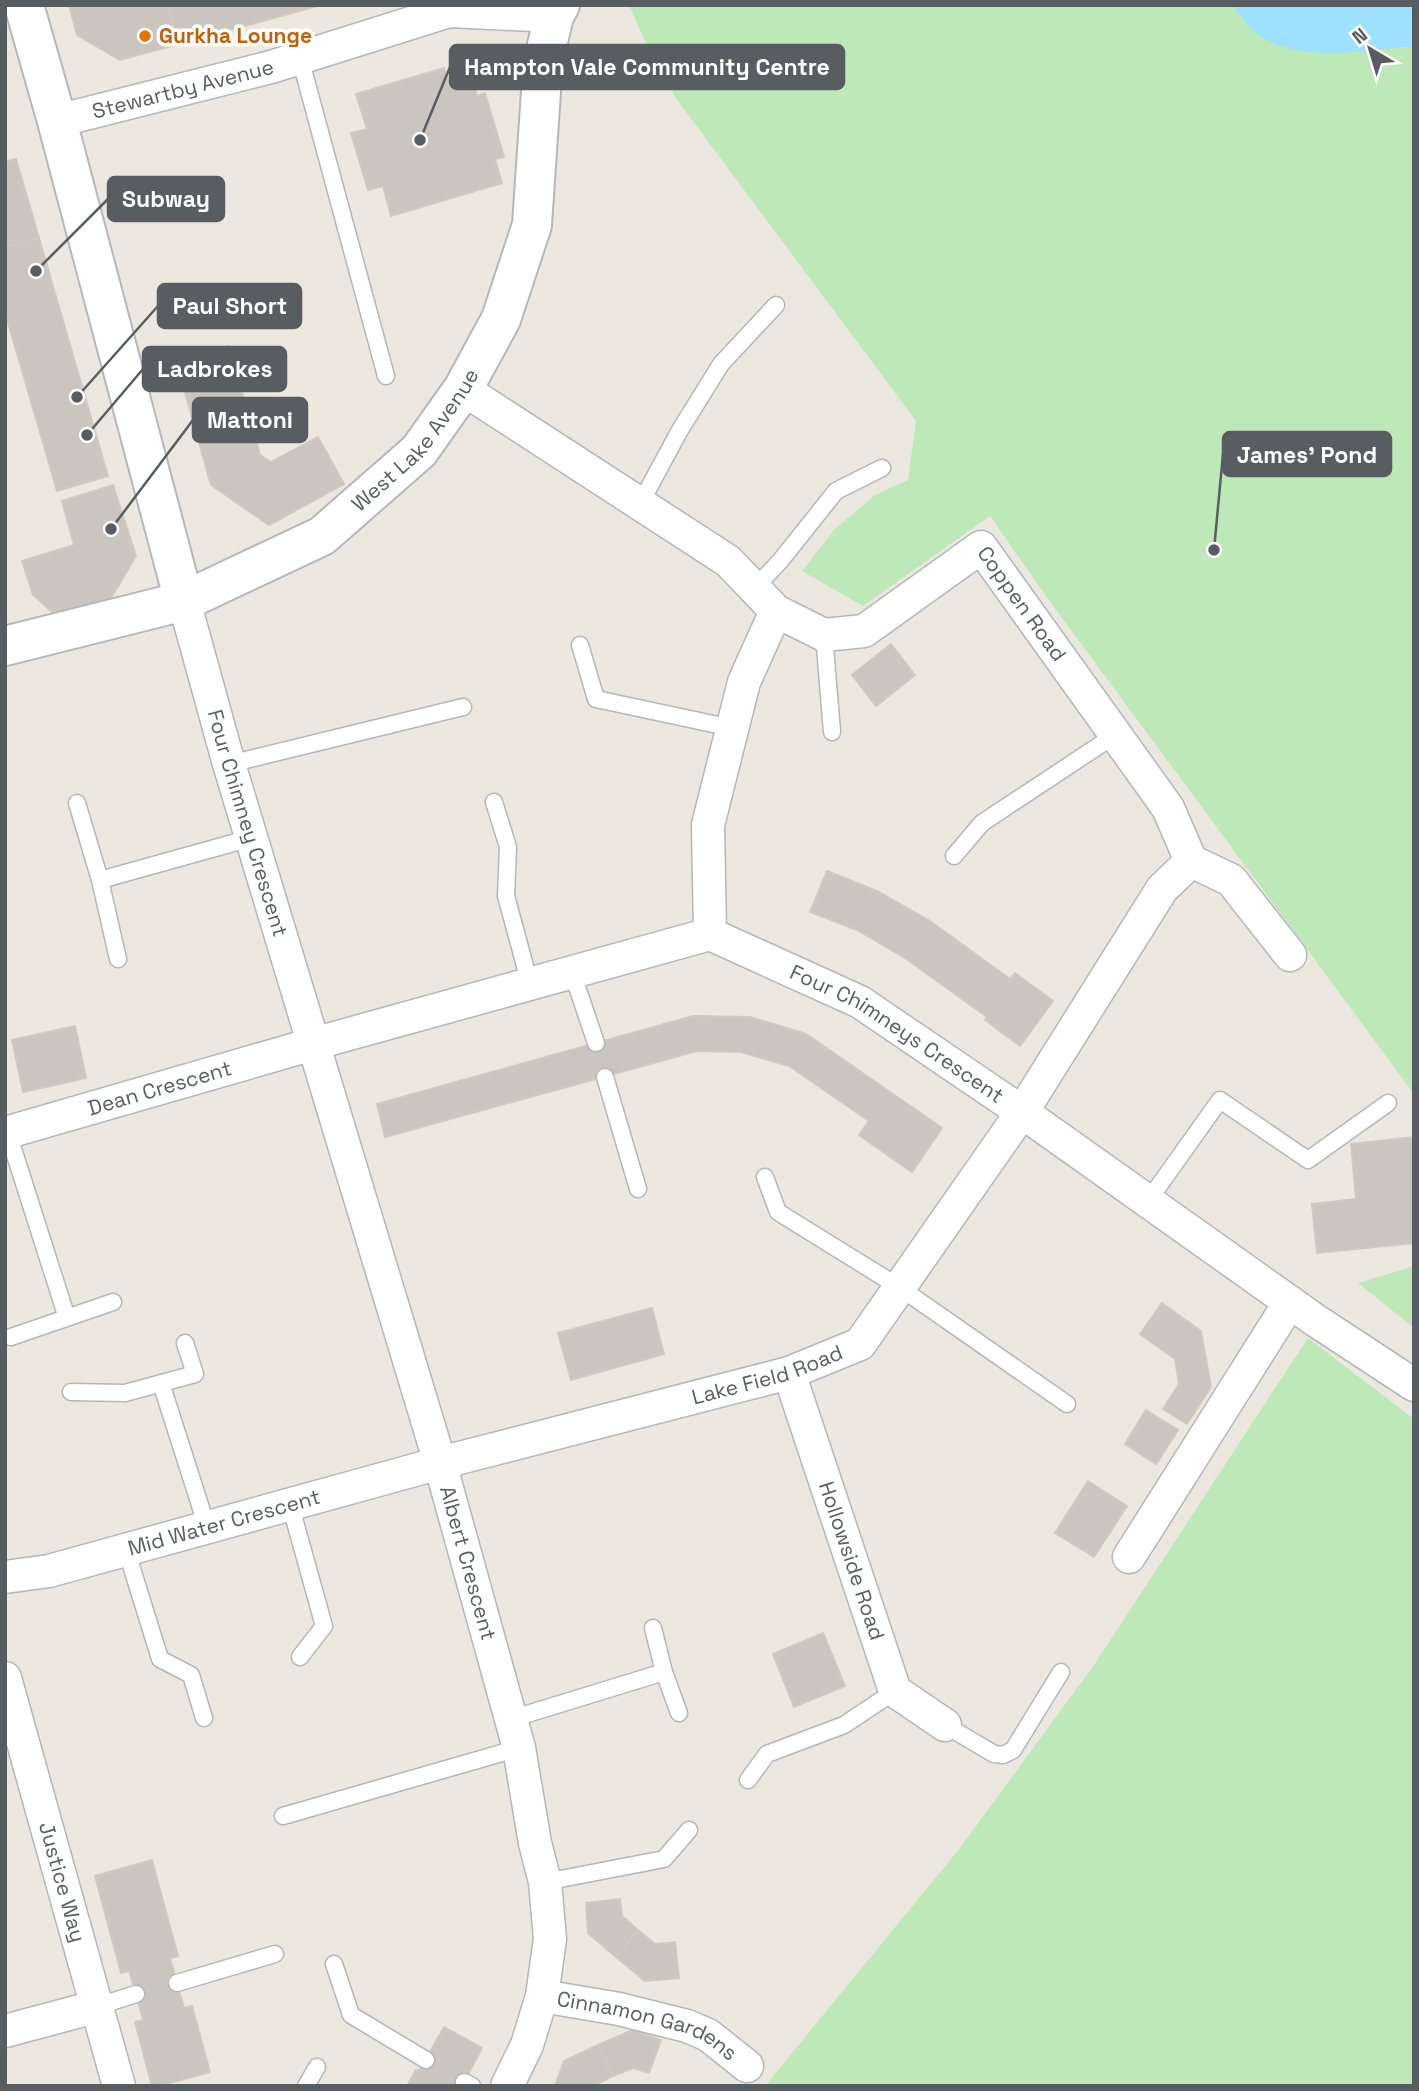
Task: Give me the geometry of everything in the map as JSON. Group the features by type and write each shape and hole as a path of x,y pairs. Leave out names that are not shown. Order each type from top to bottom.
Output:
{"street":[{"path":"24,5 184,601"},
{"name":"Stewartby Avenue","path":"57,121 300,58 449,11 557,10"},
{"name":"West Lake Avenue","path":"5,646 184,601 322,536 419,451 463,390 501,319 532,225 543,62 557,10"},
{"path":"463,390 728,561 765,600 824,635"},
{"name":"Coppen Road","path":"824,635 864,631 981,547 1168,808 1191,862"},
{"path":"313,1044 710,934 708,825 765,600"},
{"name":"Four Chimney Crescent","path":"184,601 229,764 313,1044"},
{"path":"1022,1112 1162,889 1191,862 1231,880 1290,954"},
{"name":"Four Chimneys Crescent","path":"710,934 860,1002 1022,1112 1290,1302 1414,1385"},
{"name":"Dean Crescent","path":"6,1133 313,1044"},
{"name":"Albert Crescent","path":"313,1044 440,1463 515,1734 545,1882 550,1939 542,1996 527,2045 507,2086"},
{"name":"Lake Field Road","path":"440,1463 789,1373 860,1344 1022,1112"},
{"path":"1129,1557 1290,1302"},
{"name":"Hollowside Road","path":"789,1373 895,1691"},
{"name":"Mid Water Crescent","path":"5,1577 48,1571 440,1463"},
{"name":"Justice Way","path":"5,1678 119,2086"},
{"path":"895,1691 945,1725"},
{"name":"Cinnamon Gardens","path":"542,1996 619,2009 687,2026 708,2035 747,2066"},
{"path":"5,2031 95,2007"}],"lane":[{"path":"300,58 386,376"},
{"path":"640,504 680,430 721,364 776,304"},
{"path":"765,600 781,560 835,491 882,468"},
{"path":"824,635 832,732"},
{"path":"580,645 596,699 732,728"},
{"path":"229,764 463,707"},
{"path":"954,856 982,823 1115,735"},
{"path":"494,802 508,847 506,896 530,984"},
{"path":"77,803 100,880 118,959"},
{"path":"100,880 251,838"},
{"path":"572,972 596,1044"},
{"path":"605,1077 638,1189"},
{"path":"1148,1201 1220,1100 1308,1160 1388,1103"},
{"path":"6,1133 67,1318"},
{"path":"765,1177 778,1212 899,1287 1067,1404"},
{"path":"11,1337 113,1302"},
{"path":"71,1392 125,1393 195,1374 185,1343"},
{"path":"161,1383 207,1527"},
{"path":"289,1504 324,1626 300,1657"},
{"path":"126,1549 159,1659 191,1675 204,1718"},
{"path":"653,1628 664,1672 679,1713"},
{"path":"283,1816 515,1734 664,1672"},
{"path":"945,1725 994,1754 1003,1755 1013,1750 1061,1672"},
{"path":"748,1780 767,1755 844,1725 895,1691"},
{"path":"545,1882 664,1859 690,1830"},
{"path":"177,1983 275,1954"},
{"path":"334,1964 351,2015 426,2060"},
{"path":"95,2007 136,1994"},
{"path":"306,2086 317,2067"}],"green space":[{"path":"629,5 1414,5 1414,1094 1048,599 990,516 863,606 802,571 835,529 875,495 908,480 916,421 675,97 650,52"},
{"path":"1414,1266 1414,1328 1358,1283"},
{"path":"1308,1338 1414,1419 1414,2086 765,2086 960,1848 1094,1665"}],"water":[{"path":"1237,5 1414,5 1414,46 1334,53 1293,50 1258,35 1236,11"}],"building":[{"path":"69,5 168,5 179,44 120,60 77,35"},
{"path":"168,5 321,5 179,44"},
{"path":"444,68 449,85 472,78 477,96 485,93 504,157 495,159 502,183 391,216 383,186 368,190 351,133 367,129 356,94"},
{"path":"16,159 39,238 5,247 5,162"},
{"path":"39,238 108,476 57,491 5,312 5,247"},
{"path":"229,346 260,455 271,462 318,437 344,484 269,525 211,485 176,361"},
{"path":"113,485 136,556 111,598 54,614 33,595 22,561 74,545 62,501"},
{"path":"891,644 915,675 876,706 852,675"},
{"path":"827,871 877,891 930,921 1010,979 1015,973 1053,1001 1020,1046 985,1020 987,1017 905,958 857,930 810,912"},
{"path":"693,1016 750,1017 806,1034 942,1128 912,1172 859,1135 869,1121 789,1066 741,1052 697,1051 385,1137 377,1104"},
{"path":"75,1026 86,1078 23,1092 12,1040"},
{"path":"1414,1137 1414,1243 1317,1253 1312,1204 1356,1199 1351,1144"},
{"path":"1162,1303 1201,1331 1211,1387 1187,1424 1163,1409 1179,1384 1175,1359 1140,1334"},
{"path":"652,1308 664,1354 571,1380 558,1333"},
{"path":"1146,1410 1178,1430 1156,1464 1125,1444"},
{"path":"1088,1481 1127,1506 1094,1557 1055,1533"},
{"path":"823,1633 845,1686 794,1707 773,1654"},
{"path":"152,1860 178,1956 170,1958 184,2008 192,2006 210,2072 159,2086 152,2086 135,2022 143,2020 136,1994 129,1971 121,1973 95,1876"},
{"path":"620,1899 622,1916 638,1930 616,1957 588,1933 586,1903"},
{"path":"638,1930 655,1944 675,1942 679,1978 645,1981 616,1957"},
{"path":"444,2027 482,2048 462,2086 407,2086 416,2070 419,2071"},
{"path":"632,2030 661,2040 649,2073 633,2068 613,2076 598,2045"},
{"path":"598,2045 613,2076 593,2086 555,2086 564,2061"}],"place":[{"name":"Gurkha Lounge","path":"145,36"},
{"name":"Hampton Vale Community Centre","path":"420,140"},
{"name":"Subway","path":"36,271"},
{"name":"Paul Short","path":"77,397"},
{"name":"Ladbrokes","path":"87,435"},
{"name":"Mattoni","path":"111,529"},
{"name":"James' Pond","path":"1214,550"}]}
